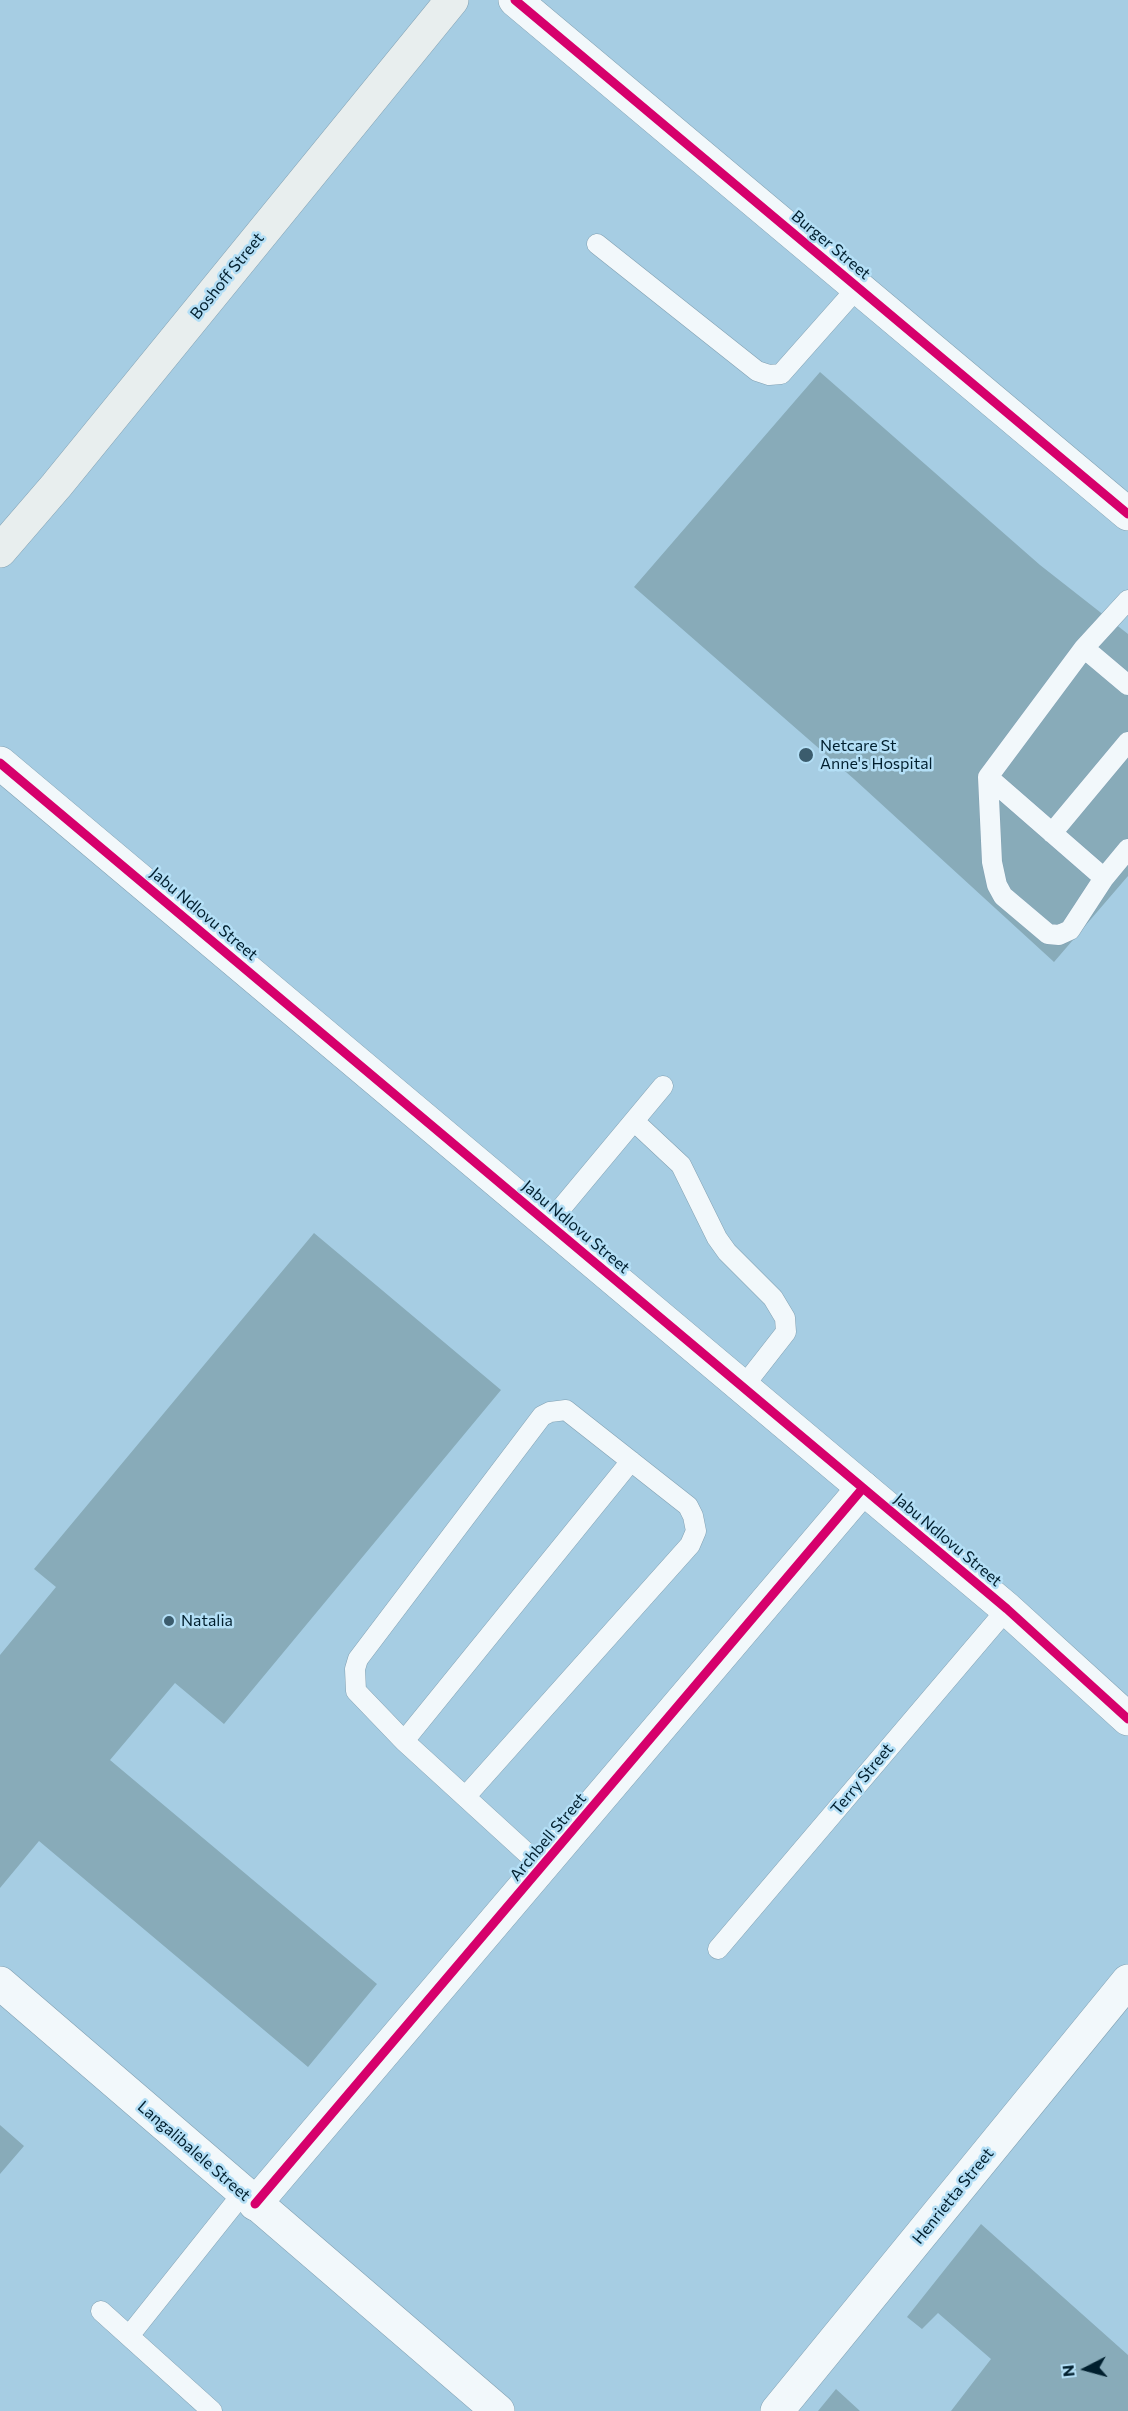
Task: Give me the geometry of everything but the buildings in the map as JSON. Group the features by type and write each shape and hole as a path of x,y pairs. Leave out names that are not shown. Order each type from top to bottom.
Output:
{"main road":[{"name":"Boshoff Street","path":"0,551 64,477 452,0"}],"street":[{"name":"Burger Street","path":"515,0 1128,514"},
{"name":"Jabu Ndlovu Street","path":"0,763 1007,1609 1128,1719"},
{"name":"Archbell Street","path":"249,2199 542,1867 863,1488"},
{"name":"Henrietta Street","path":"777,2411 1128,1981"},
{"name":"Langalibalele Street","path":"0,1983 498,2411"}],"lane":[{"path":"597,244 757,371 769,375 781,374 858,287"},
{"path":"1128,600 1084,648 988,777 992,862 997,885 1003,896 1048,934 1059,935 1070,930 1104,878 1128,849"},
{"path":"1084,648 1128,685"},
{"path":"1052,833 1128,742"},
{"path":"988,777 1104,878"},
{"path":"548,1224 663,1086"},
{"path":"635,1122 681,1165 717,1238 727,1252 773,1298 785,1318 786,1332 743,1387"},
{"path":"466,1796 690,1545 696,1531 688,1506 566,1410 550,1412 542,1416 358,1659 355,1669 356,1691 404,1741 542,1867"},
{"path":"404,1741 631,1461"},
{"name":"Terry Street","path":"718,1949 1007,1609"},
{"path":"129,2336 249,2199"},
{"path":"101,2311 212,2411"}],"cycle path":[{"path":"515,0 1128,514"},
{"path":"0,763 1007,1609 1128,1719"},
{"path":"255,2204 863,1488"}],"place":[{"name":"Netcare St Anne's Hospital","path":"806,755"},
{"name":"Natalia","path":"169,1621"}]}
